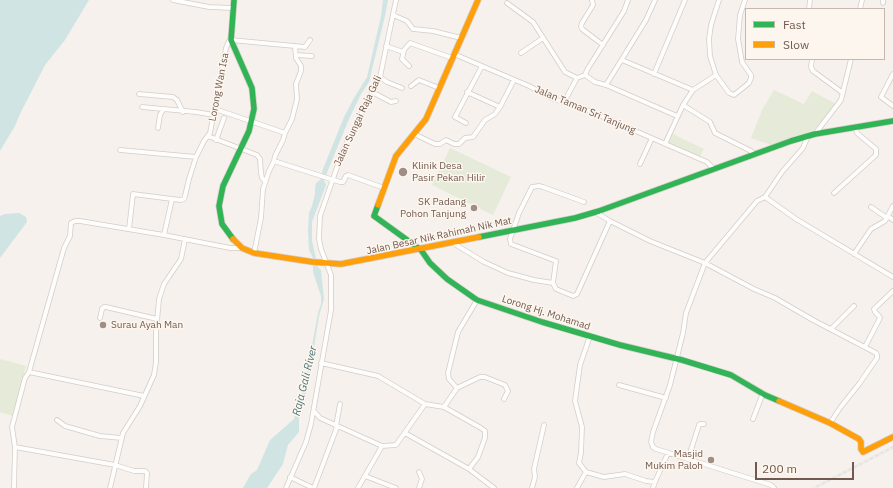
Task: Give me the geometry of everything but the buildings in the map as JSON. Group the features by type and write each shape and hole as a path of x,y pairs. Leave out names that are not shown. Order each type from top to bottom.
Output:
{"street":[{"path":"173,0 208,7 233,8"},
{"name":"Jalan Besar Nik Rahimah Nik Mat","path":"234,0 231,40 252,88 254,109 252,122 223,186 219,206 222,224 227,232 242,248 254,253 328,264 350,263 421,250 575,218 808,136 893,121"},
{"name":"Jalan Sungai Raja Gali","path":"286,488 306,442 311,425 331,308 331,275 321,249 319,239 320,216 343,150 380,77 396,0"},
{"name":"Lorong Hj. Mohamad","path":"478,0 426,119 396,156 374,216 421,250 430,263 447,279 477,300 620,345 676,359 732,376 763,394 830,423 860,440 861,449 863,452 893,437"},
{"path":"592,0 593,5 581,26 582,29 603,45"},
{"path":"564,102 578,78 585,75 624,12 628,0"},
{"path":"606,85 646,20 656,0"},
{"path":"654,74 685,0"},
{"path":"719,0 711,24 709,39 710,56 716,75 731,94 736,94 751,80 751,75 742,62 738,38 740,14 745,0"},
{"path":"507,3 533,22 565,72 578,78"},
{"path":"393,15 407,20 413,29 433,31 461,38"},
{"path":"521,53 543,38"},
{"path":"231,40 305,47 310,40"},
{"name":"Lorong Wan Isa","path":"172,199 181,200 185,196 196,157 210,133 226,48 228,42 231,40"},
{"name":"Jalan Taman Sri Tanjung","path":"403,52 410,43 482,66 564,102 609,119 677,148 707,162 714,169"},
{"path":"254,253 261,216 262,192 265,181 274,161 274,156 283,140 292,118 297,99 296,84 302,71 294,46"},
{"path":"386,46 403,52 402,61 409,66"},
{"path":"296,55 312,56"},
{"path":"622,60 693,90"},
{"path":"812,60 810,67 813,71 843,93"},
{"path":"815,134 839,104 851,60"},
{"path":"466,123 455,117 482,66"},
{"path":"893,74 880,97 893,106"},
{"path":"585,75 595,82 606,85 677,116"},
{"path":"665,144 677,116 693,90 716,75"},
{"path":"380,77 387,82 402,88"},
{"path":"411,86 419,80 424,80 439,88"},
{"path":"414,134 435,144 440,144 446,140 454,144 459,144 465,138 473,137 485,120 495,114 514,80"},
{"path":"372,92 391,102 396,101"},
{"path":"467,92 500,107"},
{"path":"139,94 173,97 177,100 183,112"},
{"path":"683,105 710,122 715,133 750,151 754,155"},
{"path":"142,107 214,116"},
{"path":"215,109 285,133"},
{"path":"158,128 160,115 163,110"},
{"path":"216,140 224,118"},
{"path":"834,194 876,155 876,149 857,133 855,127"},
{"path":"208,136 256,155 260,159 261,173 265,181"},
{"path":"774,488 772,485 654,448 651,443 652,432 666,398 683,333 687,308 705,263 757,201 765,197 782,172 803,148 808,136"},
{"path":"640,164 652,138"},
{"path":"120,150 196,157"},
{"path":"274,161 340,182 343,182 348,175 384,188"},
{"path":"584,202 543,187 532,187 519,213 509,241 511,244 556,261 553,283 556,289 573,296 576,295 610,221"},
{"path":"128,229 133,194 172,199 164,235"},
{"path":"765,197 796,219 893,277"},
{"path":"854,254 871,229 883,223 893,206"},
{"path":"871,207 893,220"},
{"path":"595,212 650,241 705,263 754,289 775,298 876,353 877,358 830,423"},
{"path":"14,488 15,447 12,427 64,248 70,236 71,223 80,221 230,248 242,248"},
{"path":"110,488 122,438 126,428 140,406 154,375 156,362 157,319 162,290 181,259 185,239"},
{"path":"453,243 484,262 508,273 553,283"},
{"path":"865,347 880,318 874,312 874,309 893,291"},
{"path":"457,388 449,379 448,373 458,332 477,300"},
{"path":"831,329 854,306"},
{"path":"100,318 102,309 106,307 157,319"},
{"path":"590,336 580,365 576,400 582,427 579,463 586,472 604,477 626,474 646,481 655,482"},
{"path":"321,363 378,376 425,404 444,407 481,428 484,431 486,438 478,457 469,469"},
{"path":"29,372 144,396"},
{"path":"444,407 457,388 480,377 485,377 505,385 508,391 504,399"},
{"path":"620,385 666,398"},
{"path":"753,419 763,394"},
{"path":"290,477 314,488 336,426 340,404"},
{"path":"313,411 319,418 382,446 396,445 425,404"},
{"path":"57,420 65,426 100,436 122,438"},
{"path":"688,459 699,426 700,424 704,424"},
{"path":"532,488 535,476 534,469 544,425"},
{"path":"405,433 469,469 494,488"},
{"path":"358,488 382,446"},
{"path":"15,447 115,465 134,471 145,471 147,473 146,488"},
{"path":"653,488 668,453"},
{"path":"419,488 422,479 420,472"},
{"path":"577,488 586,472"},
{"path":"365,476 396,488"}],"green space":[{"path":"774,90 804,104 812,91 836,104 812,132 771,145 751,138 762,110"},
{"path":"673,134 704,149 700,156 671,145 669,142"},
{"path":"450,148 511,177 493,215 432,185"},
{"path":"0,359 26,366 13,416 0,412"}],"shaded area":[{"path":"0,0 89,0 65,40 45,65 15,126 0,151"},
{"path":"383,0 388,0 369,82 361,94 349,119 324,180 326,185 312,222 312,241 318,267 321,270 324,299 319,316 308,385 299,419 299,432 288,445 283,464 267,488 243,488 251,474 257,470 270,440 294,419 305,384 321,304 321,296 313,272 313,258 309,250 309,213 315,194 316,183 321,179 323,169 344,117 367,77 381,16"},
{"path":"19,213 26,217 27,222 0,258 0,216"}],"railway":[{"path":"814,488 893,447"}],"traffic: fast":[{"path":"233,239 222,224 219,206 223,186 249,131 254,109 252,88 231,40 234,0"},
{"path":"479,237 575,218 599,211 791,141 815,134 893,121"},
{"path":"378,205 374,216 421,250 430,263 447,279 477,300 542,322 620,345 682,360 731,375 765,395 779,401"}],"traffic: slow":[{"path":"378,205 396,156 426,119 478,0"},
{"path":"233,239 242,248 254,253 313,262 341,264 479,237"},
{"path":"779,401 830,423 859,439 863,452 893,437"}],"place":[{"name":"Klinik Desa Pasir Pekan Hilir","path":"403,172"},
{"name":"SK Padang Pohon Tanjung","path":"474,208"},
{"name":"Surau Ayah Man","path":"103,325"},
{"name":"Masjid Mukim Paloh","path":"711,460"}],"water label":[{"name":"Raja Gali River","path":"305,381"}]}
